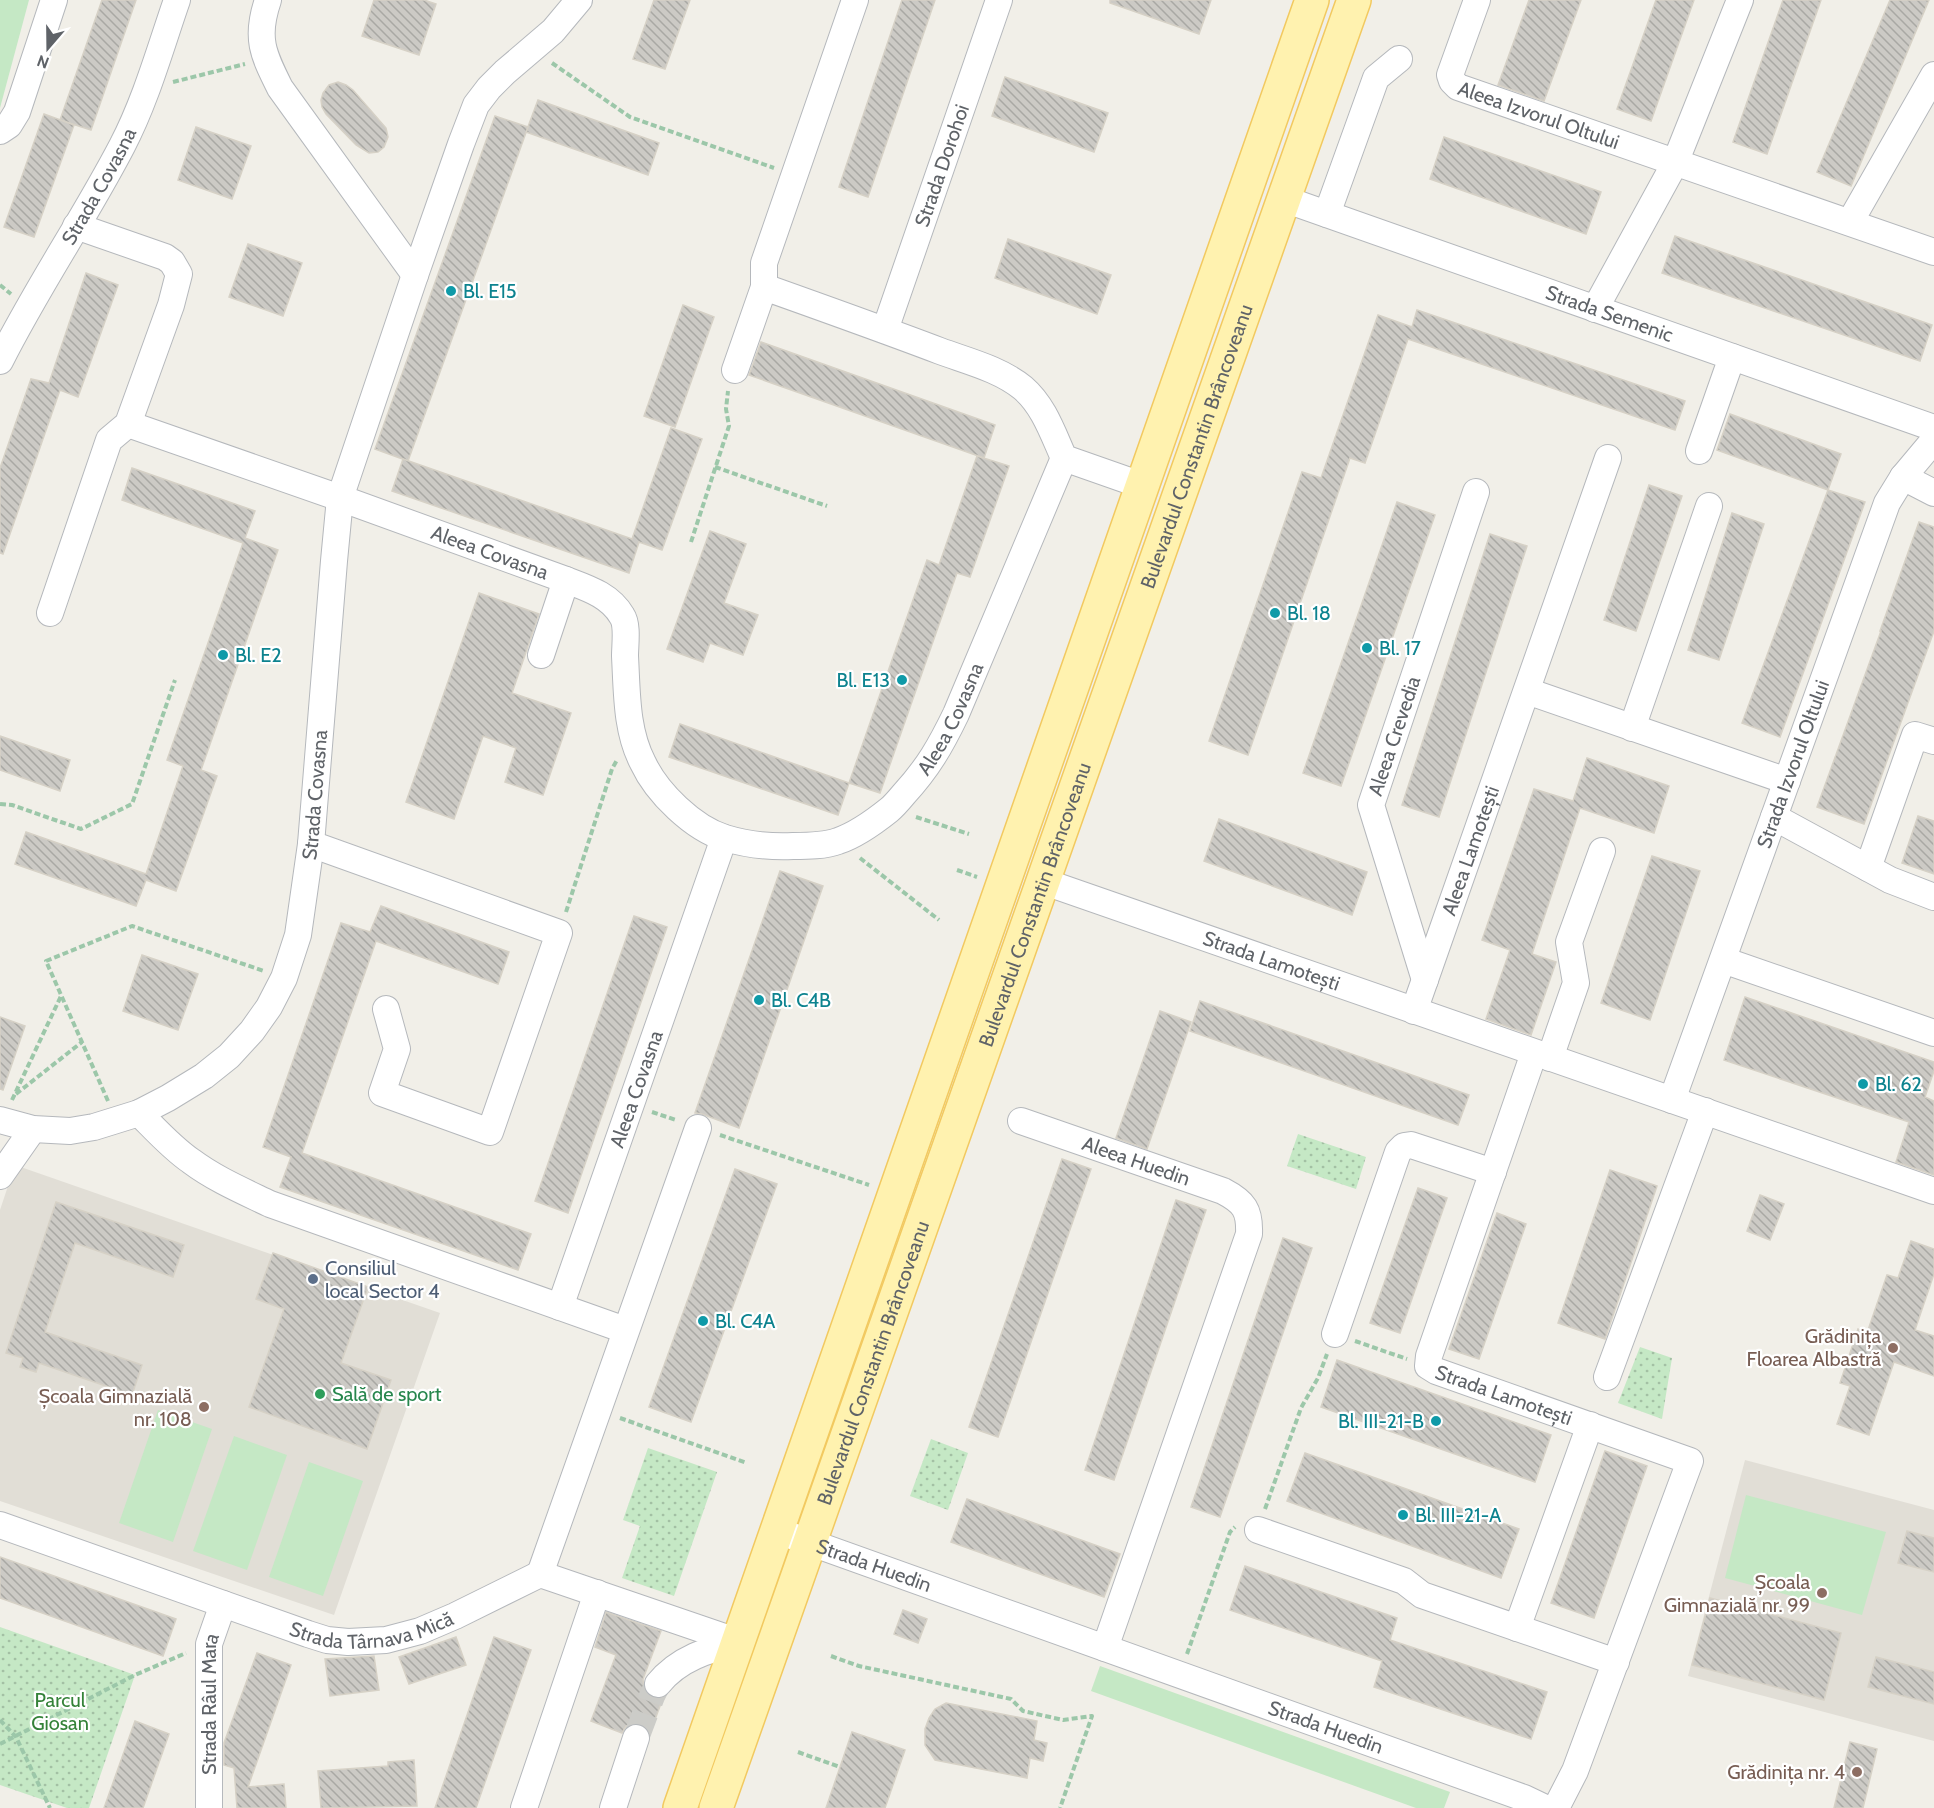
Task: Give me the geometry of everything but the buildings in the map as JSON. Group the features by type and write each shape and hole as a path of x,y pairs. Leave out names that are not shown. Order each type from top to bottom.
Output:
{"main road":[{"name":"Bulevardul Constantin Brâncoveanu","path":"680,1808 1312,0"},
{"name":"Bulevardul Constantin Brâncoveanu","path":"716,1808 1354,0"}],"street":[{"path":"0,130 9,125 17,112 54,0"},
{"name":"Strada Covasna","path":"0,361 30,304 122,146 147,88 177,0"},
{"path":"268,0 260,32 266,61 280,88 415,275"},
{"name":"Strada Covasna","path":"1,1121 33,1129 70,1131 128,1117 168,1098 204,1076 229,1056 252,1031 269,1007 284,978 298,935 312,844 340,498 415,275 477,105 497,80 553,31 579,0"},
{"path":"735,370 764,287 764,263 855,0"},
{"name":"Strada Dorohoi","path":"885,330 999,0"},
{"name":"Aleea Izvorul Oltului","path":"1477,0 1450,75 1458,87 1934,252"},
{"path":"1595,309 1675,163 1740,0"},
{"path":"1327,214 1376,78 1399,59"},
{"path":"1851,222 1934,75"},
{"name":"Strada Semenic","path":"1284,199 1934,428"},
{"path":"50,613 108,440 128,424 171,305 179,274 172,262 165,257 76,226"},
{"path":"764,287 1000,374 1022,387 1034,400 1045,416 1064,458 1141,485"},
{"path":"1699,451 1732,357"},
{"name":"Aleea Covasna","path":"128,424 566,580 613,602 624,618 627,687 633,740 643,764 657,787 693,820 724,838 766,847 806,846 837,841 866,826 891,809 917,780 936,754 956,714 1064,458"},
{"name":"Strada Izvorul Oltului","path":"1672,1100 1887,503 1903,477 1934,440"},
{"name":"Aleea Lamotești","path":"1414,1011 1608,458"},
{"path":"1903,477 1934,493"},
{"name":"Aleea Crevedia","path":"1425,980 1371,805 1476,492"},
{"path":"1632,728 1709,506"},
{"path":"542,655 566,580"},
{"path":"1527,691 1787,780"},
{"path":"1868,868 1915,735 1934,741"},
{"path":"1774,817 1890,880 1934,897"},
{"name":"Aleea Covasna","path":"560,1307 724,838"},
{"path":"312,844 559,933 490,1132 382,1093 397,1049 386,1009"},
{"path":"1542,1055 1576,983 1569,942 1602,851"},
{"name":"Strada Lamotești","path":"1042,881 1934,1191"},
{"path":"1723,960 1934,1033"},
{"name":"Strada Lamotești","path":"1517,1628 1590,1425 1436,1371 1428,1366 1429,1356 1493,1172 1542,1055"},
{"path":"1607,1377 1704,1111"},
{"path":"128,1117 175,1148 190,1161 238,1189 270,1204 625,1330"},
{"name":"Aleea Huedin","path":"1021,1121 1223,1191 1236,1198 1246,1209 1249,1221 1249,1234 1105,1648"},
{"path":"698,1128 540,1574 739,1642"},
{"path":"0,1176 33,1129"},
{"path":"1335,1334 1398,1152 1404,1146 1411,1145 1493,1172"},
{"path":"1556,1808 1575,1771 1689,1461 1590,1425"},
{"name":"Strada Târnava Mică","path":"0,1525 327,1640 348,1642 369,1642 403,1637 420,1631 540,1574"},
{"path":"1258,1530 1404,1581 1422,1595 1616,1662"},
{"name":"Strada Huedin","path":"778,1531 1524,1798 1545,1808"},
{"path":"524,1808 597,1593"},
{"name":"Strada Râul Mara","path":"208,1808 209,1644 222,1604"},
{"path":"658,1684 665,1675 685,1660 739,1642"},
{"path":"613,1808 636,1738"}],"path":[{"path":"531,49 630,117 794,175"},
{"path":"147,88 240,65 266,61"},
{"path":"691,542 729,426 726,396 735,370"},
{"path":"715,467 827,506"},
{"path":"0,804 12,805 81,829 132,804 175,680"},
{"path":"559,933 612,769 633,740"},
{"path":"891,809 969,834"},
{"path":"837,841 939,920"},
{"path":"128,1117 82,1042 46,961 132,926 284,978"},
{"path":"1,1121 61,995"},
{"path":"14,1095 82,1042"},
{"path":"631,1106 895,1194"},
{"path":"1180,1675 1230,1532 1237,1525 1258,1530 1301,1408 1318,1378 1335,1334 1428,1366"},
{"path":"597,1410 747,1463"},
{"path":"0,1744 135,1675 209,1644"},
{"path":"831,1656 859,1666 1011,1699 1023,1711 1033,1714 1063,1720 1092,1716 1060,1808"},
{"path":"0,1720 16,1737 50,1808"},
{"path":"798,1752 840,1767"}],"shaded area":[{"name":"Școala Gimnazială nr. 108","path":"15,1165 440,1313 334,1615 0,1501 0,1210"},
{"name":"Școala Gimnazială nr. 99","path":"1745,1460 1934,1510 1934,1741 1688,1676"}],"green space":[{"path":"0,0 29,0 0,108"},
{"path":"1298,1134 1366,1157 1356,1189 1287,1166"},
{"path":"1640,1347 1672,1358 1662,1419 1618,1403"},
{"path":"158,1410 212,1429 173,1542 119,1523"},
{"path":"234,1436 287,1455 247,1570 193,1551"},
{"path":"931,1439 968,1453 948,1510 910,1496"},
{"path":"648,1448 717,1472 674,1596 622,1578 640,1526 623,1520"},
{"path":"309,1462 363,1481 323,1596 269,1577"},
{"path":"1746,1495 1886,1532 1862,1615 1725,1578"},
{"name":"Parcul Giosan","path":"0,1627 135,1675 89,1808 67,1808 0,1785"},
{"path":"1100,1666 1450,1792 1444,1808 1416,1808 1091,1691"}],"tunnel":[{"path":"636,1738 658,1684"}],"place":[{"name":"Bl. E15","path":"451,291"},
{"name":"Bl. 18","path":"1275,613"},
{"name":"Bl. 17","path":"1367,648"},
{"name":"Bl. E2","path":"223,655"},
{"name":"Bl. E13","path":"902,680"},
{"name":"Bl. C4B","path":"759,1000"},
{"name":"Bl. 62","path":"1863,1084"},
{"name":"Consiliul local Sector 4","path":"313,1279"},
{"name":"Bl. C4A","path":"703,1321"},
{"name":"Grădinița Floarea Albastră","path":"1893,1348"},
{"name":"Sală de sport","path":"320,1394"},
{"name":"Școala Gimnazială nr. 108","path":"204,1407"},
{"name":"Bl. III-21-B","path":"1436,1421"},
{"name":"Bl. III-21-A","path":"1403,1515"},
{"name":"Școala Gimnazială nr. 99","path":"1822,1593"},
{"name":"Grădinița nr. 4","path":"1857,1772"}]}
